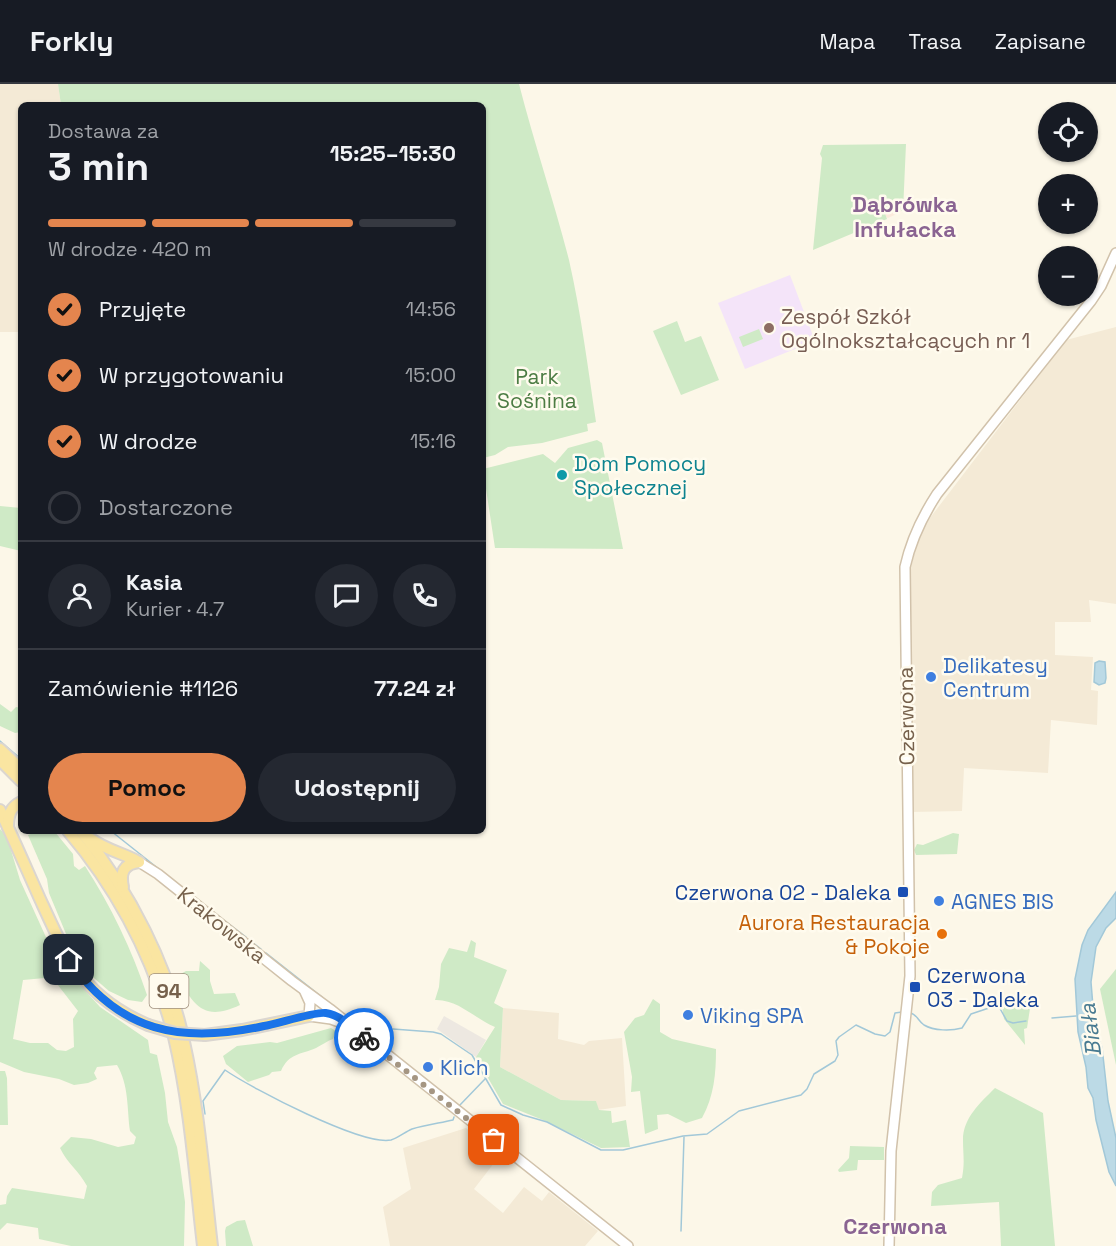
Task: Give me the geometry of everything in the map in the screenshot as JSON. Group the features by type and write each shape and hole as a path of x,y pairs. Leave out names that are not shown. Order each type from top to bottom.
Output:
{"main road":[{"name":"Czerwona","path":"889,1246 891,1151 906,1017 910,950 904,614 906,561 922,518 937,494 1091,301 1101,286 1116,253"},
{"path":"0,749 18,766"},
{"path":"0,760 18,778"},
{"path":"8,828 9,813 18,803"},
{"path":"0,810 62,948 76,971 111,1005 148,1025 175,1033 205,1035 252,1029 322,1012 338,1016"},
{"name":"94","path":"70,834 79,843 111,889 135,932 167,1012 182,1083 203,1246"},
{"name":"94","path":"83,834 129,901 155,954 170,993 184,1042 212,1246"},
{"path":"85,834 101,847 139,862"},
{"path":"129,901 124,889 122,873 127,866 139,862"},
{"name":"Krakowska","path":"139,862 158,874 628,1246"},
{"path":"307,992 314,1000 315,1006 309,1016"},
{"name":"Krakowska","path":"309,1016 331,1019 351,1028"}],"shaded area":[{"path":"0,84 58,84 61,102 18,102 18,332 0,332"},
{"path":"899,201 901,212 886,217 883,208"},
{"name":"Zespół Szkół Ogólnokształcących nr 1","path":"790,275 815,341 745,369 718,303"},
{"path":"1116,327 1116,604 1089,600 1091,622 1055,622 1055,655 1093,657 1091,690 1098,691 1097,725 1051,720 1048,773 964,768 962,811 911,812 908,580 920,531 1066,340"},
{"path":"503,1008 559,1013 558,1039 584,1045 589,1041 622,1038 626,1106 598,1110 596,1101 561,1100 500,1067"},
{"path":"444,1016 486,1040 476,1057 437,1029"},
{"path":"466,1128 501,1154 474,1189 503,1213 524,1187 542,1201 549,1192 598,1231 585,1246 390,1246 383,1207 411,1189 403,1148"}],"green space":[{"name":"Park Sośnina","path":"58,84 519,84 569,260 581,320 596,422 587,424 588,431 542,443 508,447 486,457 486,102 61,102"},
{"path":"906,144 903,211 898,202 883,208 887,219 813,250 822,158 820,154 823,145"},
{"path":"677,321 685,342 701,336 719,380 681,395 653,331"},
{"path":"759,329 763,339 743,347 739,337"},
{"path":"597,440 602,443 623,549 495,548 486,489 486,468 543,454 555,463 568,448"},
{"path":"0,506 18,508 18,550 0,546"},
{"path":"0,704 11,712 18,707 18,732 0,726"},
{"path":"0,829 7,837 20,880 55,957 100,1007 148,1040 150,1053 157,1055 168,1122 177,1147 180,1165 185,1202 184,1246 71,1246 39,1239 38,1228 7,1223 0,1230 0,1205 6,1204 7,1196 12,1188 84,1199 87,1186 60,1148 71,1137 91,1139 118,1147 134,1144 136,1137 130,1131 126,1089 117,1065 97,1067 94,1073 97,1079 74,1085 59,1079 24,1072 0,1062","holes":["45,978 54,980 78,1011 73,1019 74,1047 66,1051 57,1050 48,1043 30,1043 13,1039 23,980"]},
{"path":"953,833 959,834 957,854 916,855 914,850 917,844 923,845"},
{"path":"57,834 73,854 74,866 79,870 85,866 112,913 135,961 147,995 142,1002 128,1000 109,991 87,972 69,941 49,893 47,879 28,835"},
{"path":"471,940 476,943 474,957 507,970 494,1003 503,1008 500,1067 561,1100 596,1101 599,1110 611,1111 612,1123 626,1120 630,1147 601,1148 503,1104 476,1057 495,1027 459,1006 435,1000 439,987 441,964 449,948 467,952"},
{"path":"200,961 210,970 210,981 214,994 235,993 240,1005 217,1012 201,1008 195,1003 177,976 186,971 199,971"},
{"path":"1116,969 1116,1065 1100,989"},
{"path":"653,999 660,1004 660,1032 672,1039 716,1049 716,1067 712,1093 702,1118 686,1123 668,1114 657,1115 658,1129 645,1134 640,1091 631,1092 632,1077 624,1032 635,1018 644,1015"},
{"path":"1019,1000 1031,1002 1027,1028 1024,1029 1025,1045 1004,1019 1002,1006"},
{"path":"331,1028 336,1031 333,1039 291,1058 281,1071 272,1072 248,1082 226,1064 223,1056 237,1046 277,1043"},
{"path":"0,1071 5,1071 7,1078 8,1125 0,1125"},
{"path":"995,1088 1043,1113 1055,1246 1001,1246 999,1202 931,1206 932,1192 938,1185 962,1178 963,1140 966,1125 973,1111"},
{"path":"850,1146 884,1147 884,1160 858,1160 857,1170 839,1172 838,1170 849,1158"},
{"path":"245,1220 253,1246 226,1246 226,1227 237,1221"}],"water":[{"path":"1105,662 1106,678 1105,683 1099,685 1094,682 1095,663"},
{"name":"Biała","path":"1116,892 1116,918 1106,928 1096,947 1091,982 1095,1031 1102,1047 1108,1101 1116,1138 1116,1186 1109,1172 1093,1098 1088,1088 1078,1032 1075,979 1082,945 1088,930"}],"waterway":[{"path":"0,741 18,756"},
{"path":"115,834 208,908"},
{"path":"212,911 246,937"},
{"path":"249,940 261,949"},
{"path":"266,953 322,997"},
{"path":"910,1013 924,1025 943,1030 962,1028 971,1014 998,1005 1007,1021 1013,1023 1026,1021"},
{"path":"393,1029 441,1034 472,1055 501,1105 547,1122 601,1150 623,1150 683,1136 707,1134 739,1111 801,1095 807,1089 814,1074 835,1061 838,1055 836,1041 839,1037 856,1025 885,1036 890,1032 895,1013 902,1012"},
{"name":"Biała","path":"1052,1018 1076,1016"},
{"path":"373,1037 376,1038 384,1031"},
{"path":"205,1114 203,1101 225,1070 307,1114 356,1134 377,1139 391,1140 412,1129 453,1120 454,1117"},
{"path":"459,1106 485,1079"},
{"path":"681,1231 684,1137"}],"way so far":[{"path":"364,1038 494,1140"}],"place":[{"name":"Zespół Szkół Ogólnokształcących nr 1","path":"769,328"},
{"name":"Dom Pomocy Społecznej","path":"562,475"},
{"name":"Delikatesy Centrum","path":"931,677"},
{"name":"Czerwona 02 - Daleka","path":"903,892"},
{"name":"AGNES BIS","path":"939,901"},
{"name":"Aurora Restauracja & Pokoje","path":"942,934"},
{"name":"Czerwona 03 - Daleka","path":"915,987"},
{"name":"Viking SPA","path":"688,1015"},
{"name":"Klich","path":"428,1067"}],"district":[{"name":"Dąbrówka Infułacka","path":"905,216"},
{"name":"Czerwona","path":"895,1226"}],"route":[{"path":"69,960 84,981 101,998 119,1011 148,1025 175,1033 205,1035 226,1033 322,1012 338,1016 364,1038"}]}
